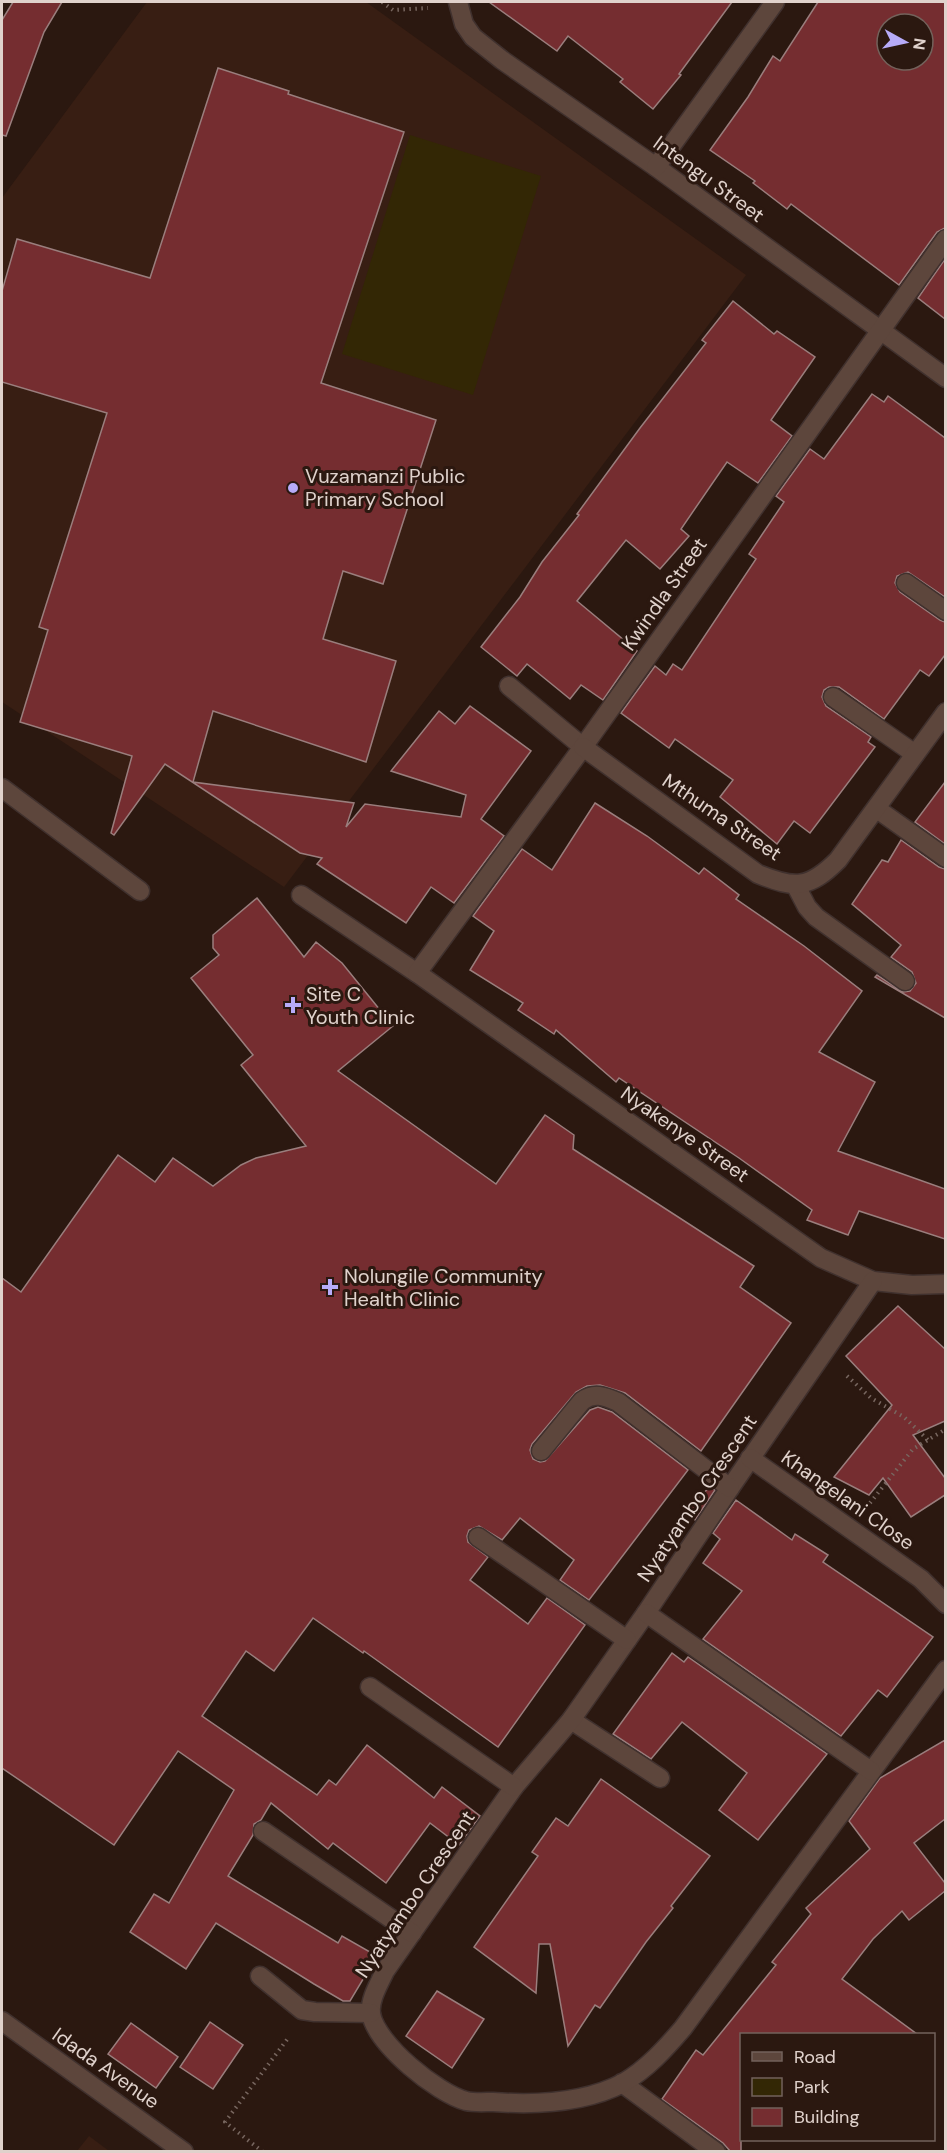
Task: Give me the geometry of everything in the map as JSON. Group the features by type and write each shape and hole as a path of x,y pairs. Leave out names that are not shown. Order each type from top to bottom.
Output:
{"street":[{"path":"656,167 775,2"},
{"name":"Intengu Street","path":"459,4 464,24 473,37 502,60 656,167 945,378"},
{"name":"Kwindla Street","path":"417,973 583,747 945,239"},
{"path":"906,583 945,611"},
{"name":"Mthuma Street","path":"509,686 583,747 758,874 796,886"},
{"path":"832,697 915,754"},
{"path":"905,981 816,917 807,907 796,886 826,873 838,860 945,712"},
{"path":"2,788 140,891"},
{"path":"877,809 945,858"},
{"name":"Nyakenye Street","path":"302,895 417,973 821,1258 873,1281 912,1285 945,1284"},
{"name":"Nyatyambo Crescent","path":"371,2013 376,1990 385,1971 514,1787 571,1720 873,1281"},
{"path":"541,1451 582,1401 590,1395 597,1395 618,1402 730,1488"},
{"name":"Khangelani Close","path":"750,1458 921,1579 945,1604"},
{"path":"478,1537 627,1640"},
{"path":"646,1613 871,1771"},
{"path":"260,1976 302,2010 371,2013 376,2027 402,2058 432,2084 450,2095 468,2101 510,2103 561,2101 595,2093 622,2083 664,2051 683,2028 945,1670"},
{"path":"370,1687 514,1787"},
{"path":"571,1720 660,1778"},
{"path":"263,1831 412,1934"},
{"name":"Idada Avenue","path":"2,2021 184,2151"},
{"path":"622,2083 716,2151"}],"path":[{"path":"382,2 393,10 459,4"},
{"path":"822,1354 871,1398 904,1417 928,1440"},
{"path":"886,1553 863,1512 913,1449 945,1430"},
{"path":"263,2151 225,2122 288,2040 302,2010"}],"shaded area":[{"name":"Vuzamanzi Public Primary School","path":"147,2 366,2 746,275 284,887 2,702 2,198"},
{"path":"89,2136 109,2151 77,2151"}],"green space":[{"path":"410,135 541,176 473,395 342,354"}],"building":[{"path":"13,2 62,2 44,32 6,136 2,135 2,20"},
{"path":"489,2 732,2 679,74 681,75 653,109 620,82 623,79 568,36 557,51"},
{"path":"818,2 945,2 945,228 937,232 899,285 791,204 787,209 753,183 755,181 710,150 748,97 773,56 780,61"},
{"path":"218,68 289,91 288,94 404,132 321,383 436,420 383,584 343,571 323,639 396,661 366,762 213,711 193,782 354,803 346,827 365,804 461,817 466,795 391,771 439,711 455,724 470,706 531,751 481,819 504,836 454,903 431,887 406,923 317,864 322,858 300,853 165,764 114,835 111,833 132,756 20,722 48,630 39,627 107,413 2,382 2,291 17,239 150,278"},
{"path":"945,259 945,319 918,298"},
{"path":"733,301 774,334 777,331 815,357 771,420 792,436 758,483 727,462 681,529 689,536 660,569 626,540 577,601 637,651 603,700 581,685 570,699 527,664 517,676 481,647 520,597 542,562 579,515 577,514 640,428 706,343 702,340"},
{"path":"872,394 884,402 888,396 945,438 945,597 908,572 897,576 895,583 900,592 945,622 945,655 929,676 920,670 884,719 839,687 829,687 824,690 822,697 826,706 871,737 868,742 875,747 810,833 794,821 777,844 720,797 733,780 675,739 669,748 621,713 655,666 666,675 673,664 682,670 756,559 749,554 784,502 776,496 810,449 824,459"},
{"path":"945,782 945,844 915,822"},
{"path":"595,803 647,836 699,874 704,868 739,895 736,899 804,946 862,991 819,1052 875,1082 838,1151 945,1189 945,1239 859,1211 848,1235 807,1220 812,1210 619,1078 616,1082 556,1030 554,1034 518,1010 523,1003 470,970 494,931 473,916 522,849 552,870"},
{"path":"901,840 945,869 945,1018 875,977 877,975 903,992 910,991 916,983 912,972 891,957 901,945 852,904 882,860 888,862"},
{"path":"257,898 304,957 316,942 342,963 393,1026 338,1071 496,1184 545,1115 574,1135 573,1149 754,1266 740,1287 791,1323 701,1451 625,1393 600,1385 587,1386 576,1392 532,1444 530,1450 533,1459 540,1462 545,1461 590,1410 598,1407 612,1412 688,1470 589,1600 560,1580 574,1560 520,1518 502,1540 479,1526 469,1530 468,1542 488,1557 470,1580 528,1624 547,1598 585,1625 498,1747 364,1651 363,1653 313,1618 274,1671 246,1651 202,1716 317,1795 329,1780 336,1785 367,1745 434,1798 442,1787 480,1816 459,1845 430,1823 386,1883 333,1843 328,1849 271,1803 261,1820 254,1824 253,1835 228,1876 338,1943 342,1936 377,1956 350,2001 343,2001 216,1923 186,1969 130,1932 154,1894 169,1903 234,1790 178,1751 114,1845 2,1768 2,1278 21,1292 118,1155 155,1182 173,1158 213,1186 241,1165 256,1158 306,1146 241,1065 253,1055 191,978 219,955 213,948 213,935"},
{"path":"898,1306 945,1349 945,1421 913,1435 945,1478 945,1495 911,1517 883,1478 869,1495 834,1477 892,1405 846,1356"},
{"path":"710,1487 715,1490 695,1520 684,1511"},
{"path":"736,1500 792,1540 795,1534 828,1555 823,1562 933,1637 887,1697 878,1690 841,1736 703,1639 742,1591 703,1563 720,1539 713,1533"},
{"path":"672,1653 684,1662 688,1657 827,1754 758,1840 719,1810 747,1773 682,1722 651,1759 613,1734"},
{"path":"945,1740 945,1819 914,1843 945,1883 945,1891 909,1920 902,1911 873,1939 842,1979 916,2033 740,2033 741,2151 730,2151 723,2143 662,2099 696,2050 703,2055 776,1965 772,1962 811,1914 806,1908 870,1849 849,1821 880,1778"},
{"path":"601,1779 710,1856 671,1906 673,1908 600,2008 595,2005 568,2046 550,1944 539,1944 536,1993 474,1947 538,1856 532,1852 556,1818 568,1826"},
{"path":"437,1991 484,2019 452,2068 406,2036"},
{"path":"210,2022 243,2045 213,2089 180,2067"},
{"path":"131,2023 178,2057 156,2088 108,2054"}],"place":[{"name":"Vuzamanzi Public Primary School","path":"293,488"},
{"name":"Site C Youth Clinic","path":"293,1005"},
{"name":"Nolungile Community Health Clinic","path":"330,1287"}]}
